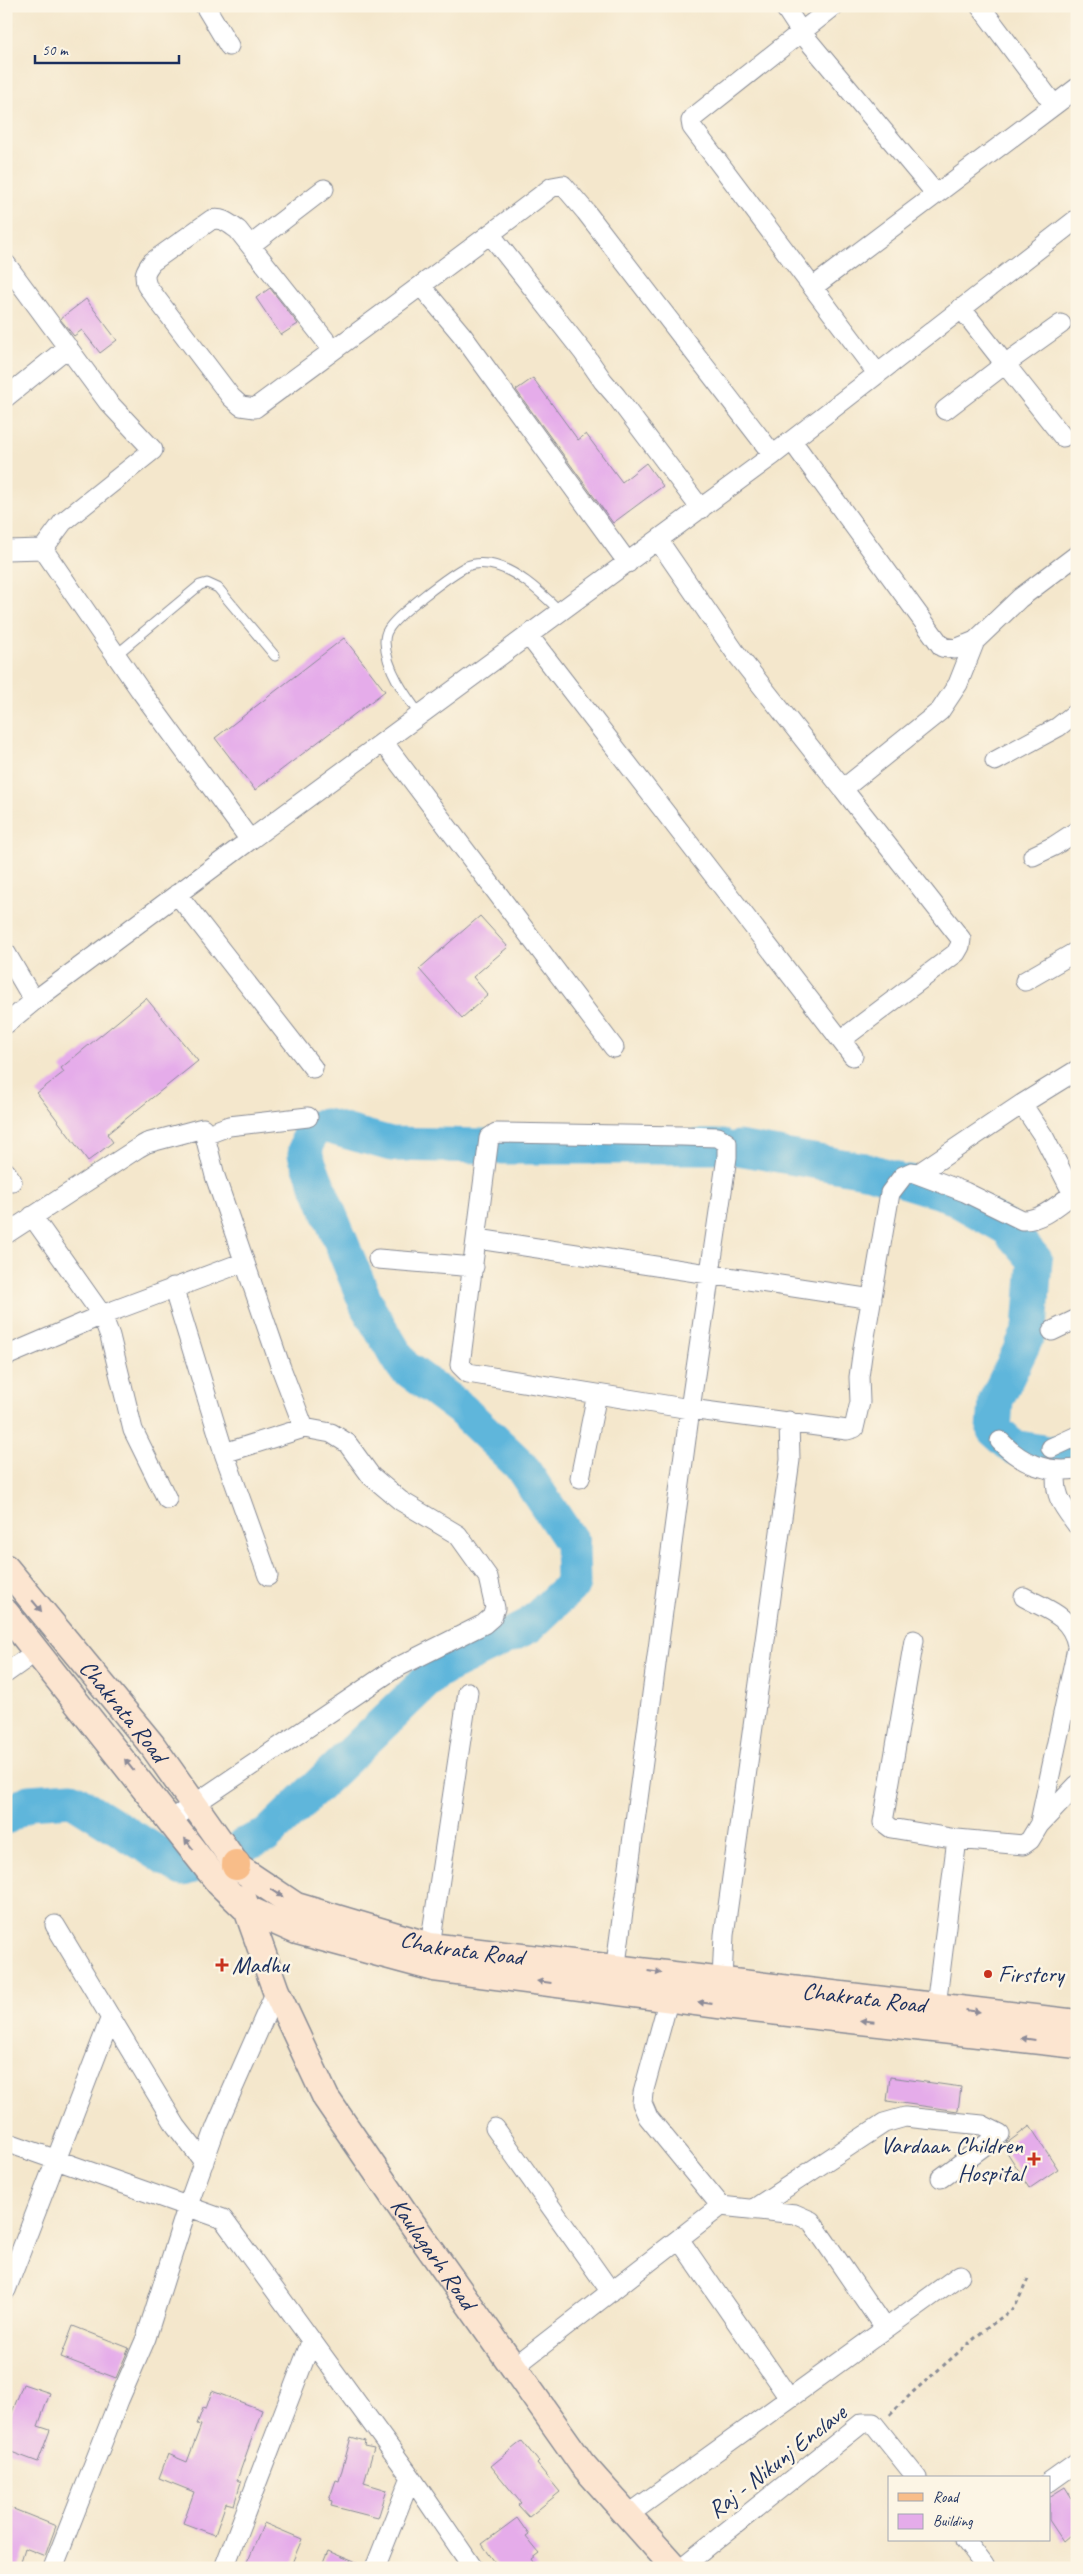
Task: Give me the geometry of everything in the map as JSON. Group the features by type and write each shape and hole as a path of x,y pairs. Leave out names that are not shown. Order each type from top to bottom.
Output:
{"main road":[{"name":"Chakrata Road","path":"6,1568 152,1745 236,1865 296,1906 430,1946 614,1979 669,1998 1077,2045"},
{"name":"Chakrata Road","path":"6,1613 219,1883 244,1908 297,1931 434,1968 614,1979 722,1980 1077,2023"},
{"path":"236,1865 244,1908"},
{"name":"Kaulagarh Road","path":"244,1908 276,1991 326,2098 582,2464 628,2515 668,2565"}],"street":[{"path":"206,6 229,46"},
{"path":"784,6 801,32 936,194"},
{"path":"834,6 691,121 692,127 877,373"},
{"path":"980,6 1054,105"},
{"path":"813,287 1077,88"},
{"path":"333,350 251,245 238,230 223,220 217,218 210,220 152,262 146,270 144,278 147,286 231,397 248,408 255,408 490,234 552,187 558,185 568,188 772,456"},
{"path":"251,245 324,190"},
{"path":"6,1024 177,894 792,441 1077,219"},
{"path":"490,234 583,352 700,509"},
{"path":"6,264 108,402 153,450 63,522 43,549"},
{"path":"420,286 462,334 628,563"},
{"path":"961,308 1064,437"},
{"path":"945,410 1061,324"},
{"path":"6,397 68,347"},
{"path":"792,441 942,647 955,649 975,641 1020,598 1077,555"},
{"path":"658,540 735,652 961,939 956,953 841,1040"},
{"path":"6,550 43,549"},
{"path":"43,549 116,655 250,840"},
{"path":"529,636 853,1056"},
{"path":"843,789 940,712 958,684 975,641"},
{"path":"995,761 1058,727 1077,712"},
{"path":"384,743 614,1048"},
{"path":"1033,856 1054,846 1077,831"},
{"path":"177,894 313,1068"},
{"path":"1025,981 1077,951"},
{"path":"6,953 34,1001"},
{"path":"919,1173 1022,1104 1077,1070"},
{"path":"614,1979 690,1408 727,1157 727,1143 718,1137 491,1135 460,1364 462,1370 468,1373 597,1394 690,1408 789,1421 847,1430 854,1428 860,1402 859,1377 890,1193 907,1173 919,1173 981,1199 1022,1220 1041,1215 1076,1196 1044,1137 1022,1104"},
{"path":"205,1135 229,1126 308,1116"},
{"path":"6,1234 147,1143 200,1128 204,1130 215,1176 304,1428"},
{"path":"32,1216 102,1315 110,1336 133,1430 167,1499"},
{"path":"478,1239 872,1299"},
{"path":"378,1259 474,1268"},
{"path":"6,1356 102,1315 244,1262"},
{"path":"173,1287 224,1453 268,1576"},
{"path":"1052,1331 1077,1319"},
{"path":"580,1478 597,1394"},
{"path":"722,1980 724,1935 790,1460 789,1421"},
{"path":"171,1820 394,1669 484,1624 492,1617 494,1608 488,1577 458,1535 401,1501 372,1476 347,1443 331,1433 304,1428 224,1453"},
{"path":"1051,1448 1077,1436"},
{"path":"1000,1441 1026,1463 1039,1469 1057,1471 1077,1470"},
{"path":"1057,1471 1055,1486 1060,1500 1077,1525"},
{"path":"1024,1597 1059,1616 1074,1631 1077,1646 1039,1825"},
{"path":"914,1640 882,1822 891,1828 957,1839 1023,1845 1030,1840 1039,1825 1077,1785"},
{"path":"6,1673 37,1651"},
{"path":"430,1946 468,1692"},
{"path":"936,2006 957,1839"},
{"path":"55,1925 176,2126 204,2162"},
{"path":"53,2568 119,2400 146,2338 187,2208 216,2127 276,1991"},
{"path":"669,1998 643,2093 642,2103 648,2117 721,2206 795,2214 811,2221 885,2329"},
{"path":"6,2290 111,2017"},
{"path":"752,2210 884,2123 906,2117 982,2125 1000,2134 941,2178"},
{"path":"496,2128 611,2292"},
{"path":"6,2142 56,2158 187,2208 210,2213 222,2219 411,2477 473,2568"},
{"path":"514,2367 721,2206"},
{"path":"679,2239 790,2398"},
{"path":"628,2515 960,2275"},
{"path":"224,2568 311,2342"},
{"name":"Raj - Nikunj Enclave","path":"668,2565 862,2423 873,2423 915,2476"},
{"path":"1050,2481 1077,2462"},
{"path":"375,2568 411,2477"},
{"path":"970,2542 984,2565"}],"lane":[{"path":"421,716 401,690 387,655 385,641 387,630 403,613 467,566 476,563 505,569 539,591 560,612"},
{"path":"116,655 200,585 207,583 218,588 275,656"}],"path":[{"path":"879,2430 913,2392 1004,2313 1015,2307 1030,2277"}],"building":[{"path":"270,288 298,324 281,335 256,298"},
{"path":"86,299 117,340 100,353 82,330 74,336 60,319"},
{"path":"533,378 578,440 586,434 622,482 646,463 663,486 613,523 516,390"},
{"path":"344,638 385,691 255,790 215,738"},
{"path":"480,916 508,947 473,977 488,995 462,1018 419,969"},
{"path":"146,998 198,1061 107,1134 113,1142 88,1161 37,1093 64,1072 61,1068"},
{"path":"890,2077 961,2087 958,2111 887,2101"},
{"path":"1030,2126 1058,2169 1030,2188 1003,2146"},
{"path":"73,2326 129,2348 116,2378 61,2357"},
{"path":"23,2384 50,2393 38,2426 50,2430 38,2462 6,2450 6,2414 11,2415"},
{"path":"212,2391 262,2410 237,2480 241,2482 234,2505 226,2503 215,2535 183,2523 194,2492 159,2478 168,2454 187,2462 201,2425 197,2424 203,2408 206,2409"},
{"path":"351,2437 365,2441 364,2446 374,2448 364,2483 387,2490 378,2518 331,2506 332,2501 329,2500 336,2480 339,2481"},
{"path":"522,2441 539,2462 537,2464 560,2492 529,2517 518,2505 521,2503 491,2466"},
{"path":"1065,2487 1077,2506 1077,2529 1063,2541 1050,2522 1050,2496"},
{"path":"6,2506 56,2526 45,2556 25,2548 19,2568 6,2568"},
{"path":"517,2518 529,2535 526,2537 539,2553 531,2559 537,2568 499,2568 482,2544"},
{"path":"264,2523 302,2539 290,2568 245,2568"},
{"path":"328,2551 364,2566 364,2568 321,2568"}],"waterway":[{"path":"243,1845 266,1836 437,1671 529,1626 573,1584 572,1543 520,1465 461,1409 403,1366 368,1308 305,1154 310,1129 326,1126 391,1144 485,1146"},
{"path":"503,1147 722,1147"},
{"path":"738,1148 870,1171 892,1178"},
{"path":"908,1182 947,1194 1007,1228 1035,1260 1030,1330 996,1400 994,1430 1013,1447 1066,1456 1077,1455"},
{"path":"6,1817 29,1802 72,1799 183,1869 193,1866"}],"place":[{"name":"Madhu","path":"222,1965"},
{"name":"Firstcry","path":"988,1974"},
{"name":"Vardaan Children Hospital","path":"1034,2159"}]}
